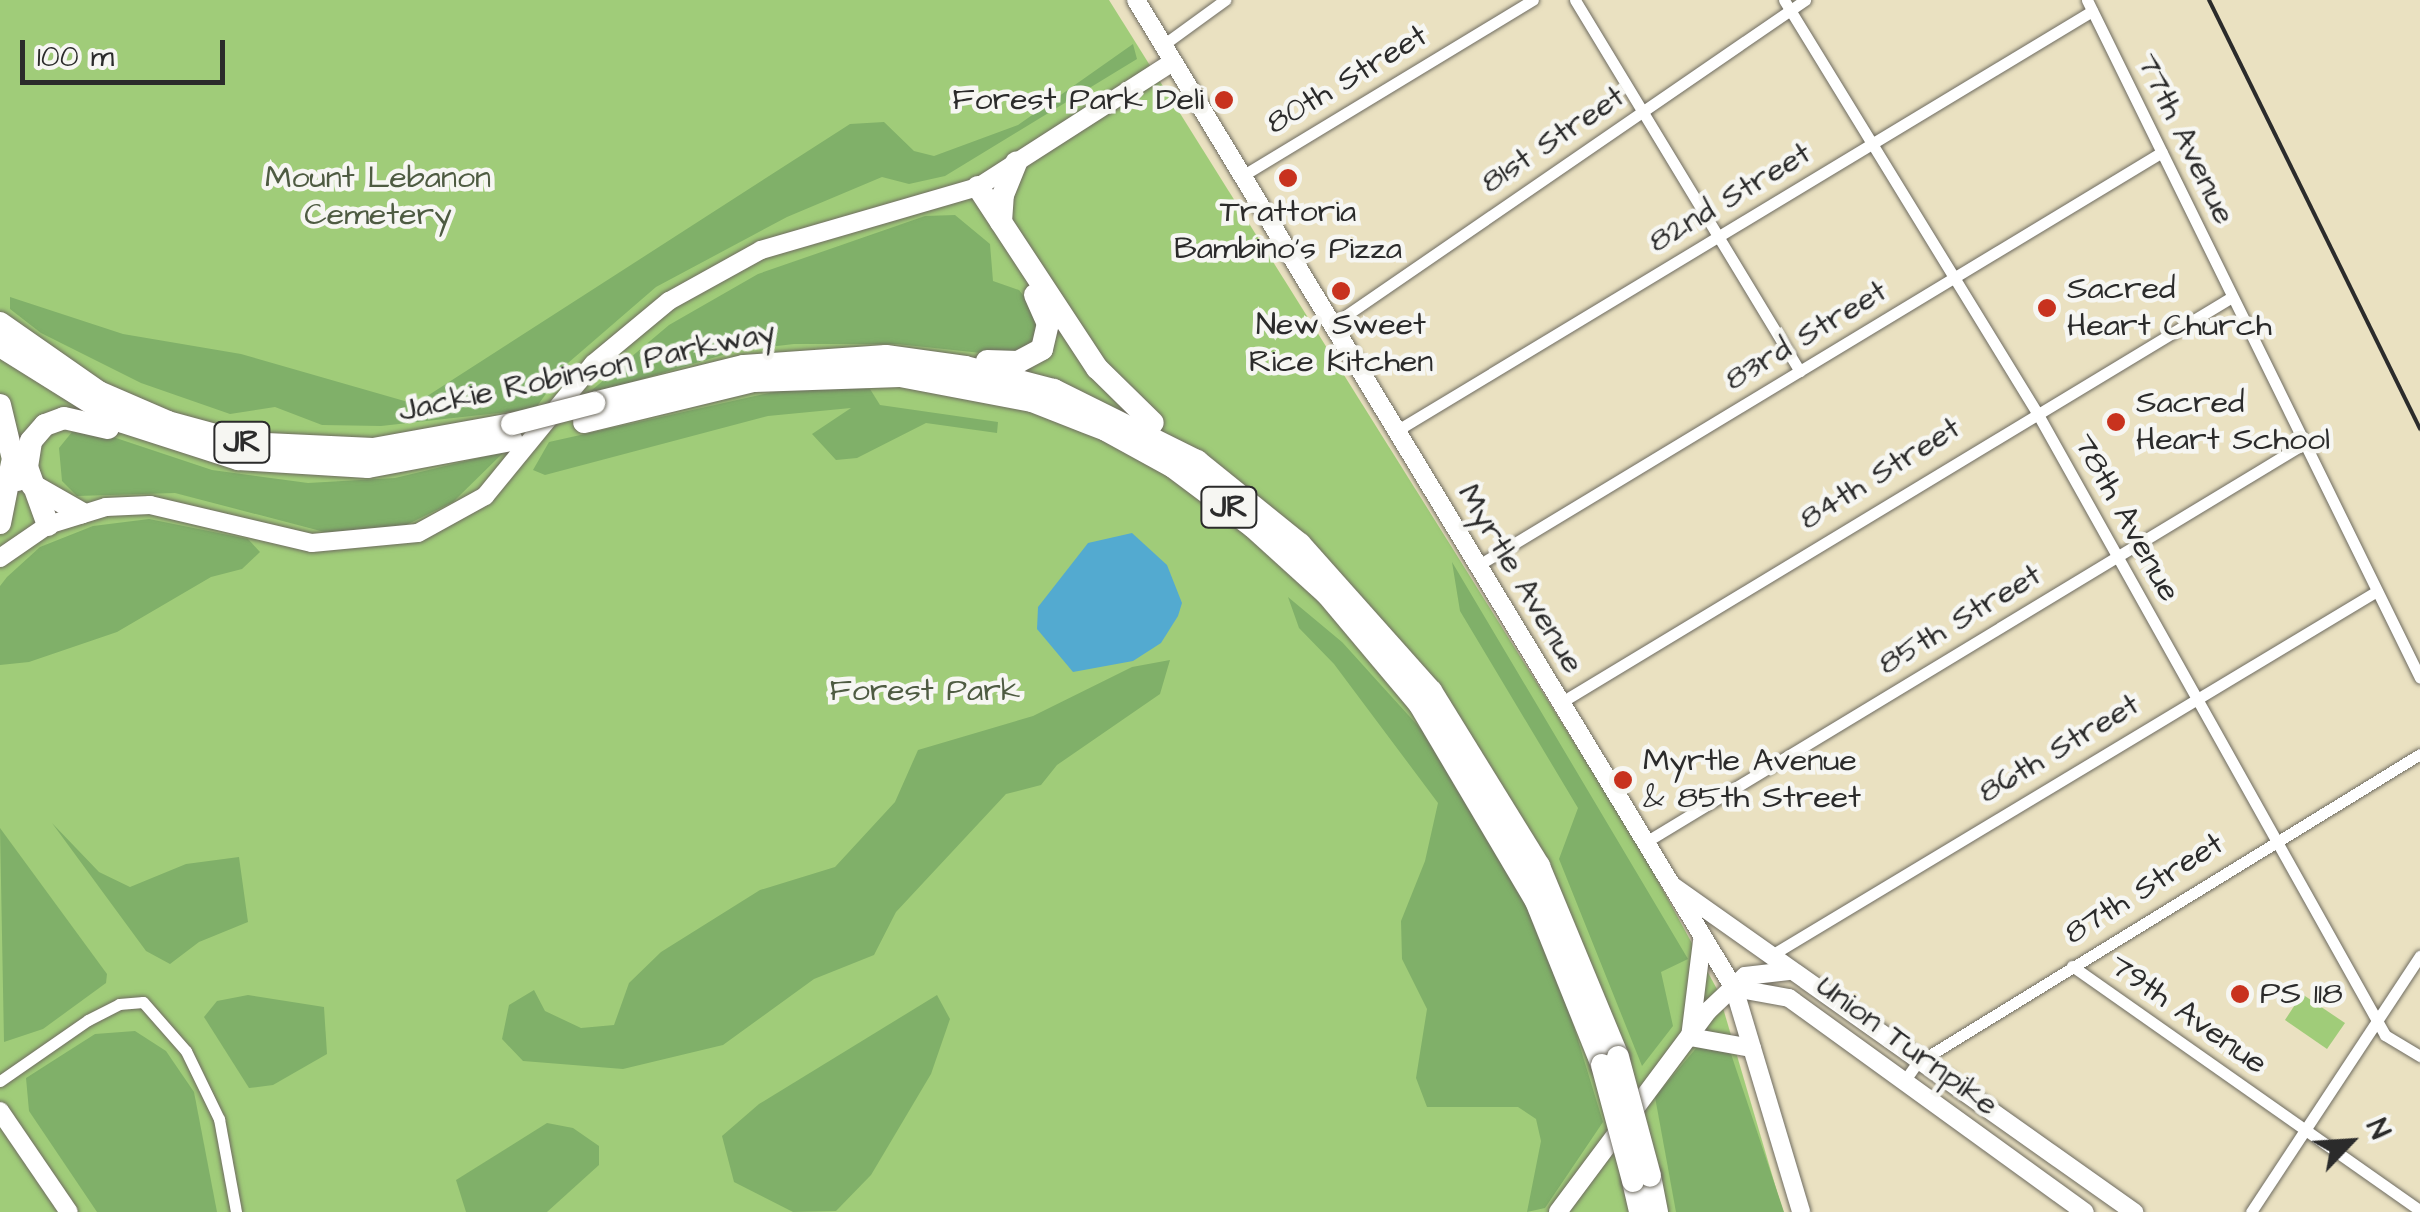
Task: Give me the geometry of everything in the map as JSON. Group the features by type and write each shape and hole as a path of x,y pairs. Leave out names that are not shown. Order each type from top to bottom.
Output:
{"highway":[{"path":"1002,222 1002,195 1016,162"},
{"path":"972,189 1002,222 1104,378 1197,461"},
{"path":"886,356 945,354 1011,363 1032,358 1046,344 1044,310 972,189"},
{"name":"Jackie Robinson Parkway","path":"0,323 98,392 168,422 245,442 373,449 512,432"},
{"name":"Jackie Robinson Parkway","path":"0,346 76,398 165,439 238,459 341,468 398,464 744,366 886,356 965,367 1054,390 1197,461 1322,565 1431,691 1539,866 1610,1062 1641,1179 1644,1211"},
{"name":"Jackie Robinson Parkway","path":"589,412 766,379 900,376 1032,401 1106,430 1173,467 1254,527 1327,594 1420,706 1492,818 1536,901 1610,1062"},
{"path":"0,406 12,460 43,528"},
{"path":"43,528 31,484 29,447 40,429 57,420 165,439"},
{"path":"0,523 12,460"},
{"path":"31,484 80,513"}],"main road":[{"name":"Myrtle Avenue","path":"1136,0 1734,988 1802,1212"},
{"path":"0,558 43,528 80,513 150,506 312,543 418,533 486,496 593,364 683,292 761,250 972,189 1173,62"},
{"name":"Union Turnpike","path":"1667,883 1917,1063 2134,1212"},
{"path":"1690,1038 1702,940"},
{"name":"Union Turnpike","path":"1734,988 1745,976 1789,971"},
{"path":"1558,1212 1690,1038 1734,988"},
{"name":"Union Turnpike","path":"1734,988 1789,998 2085,1212"},
{"path":"1690,1038 1752,1048"},
{"path":"0,1112 69,1212"}],"street":[{"path":"1163,46 1225,0"},
{"name":"80th Street","path":"1242,176 1533,0"},
{"path":"1576,0 1800,371"},
{"name":"78th Avenue","path":"1784,0 2036,411 2377,1021 2388,1038 2420,1056"},
{"name":"81st Street","path":"1332,325 1805,0"},
{"name":"82nd Street","path":"1396,431 1870,146 2090,5"},
{"name":"77th Avenue","path":"2090,5 2420,678"},
{"name":"83rd Street","path":"1477,566 2162,152"},
{"name":"84th Street","path":"1560,703 2036,411 2232,297"},
{"name":"85th Street","path":"1644,843 2305,443"},
{"name":"86th Street","path":"1770,956 2377,590"},
{"name":"87th Street","path":"1905,1080 1917,1063 2420,754"},
{"path":"2251,1212 2420,956"},
{"name":"79th Avenue","path":"2072,966 2420,1211"},
{"path":"0,1081 88,1020 119,1004 143,1002 186,1052 219,1120 236,1212"}],"green space":[{"name":"Forest Park","path":"0,0 1109,0 1639,846 1718,991 1783,1212 0,1212"},
{"path":"1133,44 1137,59 945,176 909,184 882,177 787,217 656,287 568,363 535,409 381,426 322,425 275,407 230,414 141,383 41,333 10,309 10,297 123,334 241,354 408,402 421,400 850,124 884,122 914,151 934,156 1018,125"},
{"path":"955,215 990,244 993,281 1019,290 1033,308 1040,332 1024,349 1000,355 897,344 794,344 736,351 585,396 669,325 758,274 925,216"},
{"path":"846,383 870,389 880,405 998,422 997,433 926,423 857,458 836,460 812,434 851,408 768,416 545,475 533,470 549,442 778,391"},
{"path":"72,432 107,435 212,470 308,483 395,478 504,452 453,502 404,526 336,535 175,493 77,496 62,481 59,448"},
{"path":"149,519 248,539 260,552 242,569 211,577 117,632 29,662 0,665 0,586 7,577 40,547 93,526"},
{"path":"1452,562 1688,959 1661,972 1673,1026 1642,1066 1559,859 1578,808 1460,611"},
{"path":"1288,597 1342,642 1429,738 1529,910 1562,988 1603,1122 1545,1208 1527,1212 1541,1141 1536,1119 1518,1107 1427,1107 1416,1078 1427,1009 1402,959 1401,921 1425,861 1438,803 1334,664 1299,628"},
{"path":"1170,660 1160,694 1057,765 1041,785 1006,794 896,912 874,955 814,979 723,1045 623,1069 523,1061 502,1039 509,1005 534,990 545,1011 581,1028 614,1025 629,983 661,952 760,890 835,867 895,802 918,750 1033,716 1132,667"},
{"path":"52,823 99,872 130,887 186,864 239,857 248,922 199,942 170,964 146,951"},
{"path":"0,828 107,974 106,983 43,1029 4,1042"},
{"path":"2302,994 2345,1023 2327,1049 2285,1020"},
{"path":"248,995 324,1007 327,1054 273,1085 249,1088 204,1017 217,1001"},
{"path":"937,995 950,1019 931,1074 871,1175 836,1211 793,1212 734,1182 722,1136 759,1104"},
{"path":"135,1031 166,1051 194,1092 217,1212 97,1212 29,1111 26,1078 95,1034"},
{"path":"1698,1046 1729,1048 1784,1212 1676,1212 1655,1097"},
{"path":"547,1123 573,1128 599,1146 599,1165 547,1212 466,1212 456,1180"}],"water":[{"path":"1132,533 1167,565 1182,603 1178,616 1161,643 1133,661 1073,672 1037,629 1038,607 1088,543"}],"railway":[{"path":"2209,0 2420,429"}],"place":[{"name":"Forest Park Deli","path":"1224,100"},
{"name":"Trattoria Bambino's Pizza","path":"1288,178"},
{"name":"New Sweet Rice Kitchen","path":"1341,291"},
{"name":"Sacred Heart Church","path":"2047,308"},
{"name":"Sacred Heart School","path":"2116,422"},
{"name":"Myrtle Avenue & 85th Street","path":"1623,780"},
{"name":"PS 118","path":"2240,994"}],"park label":[{"name":"Mount Lebanon Cemetery","path":"378,198"}]}
